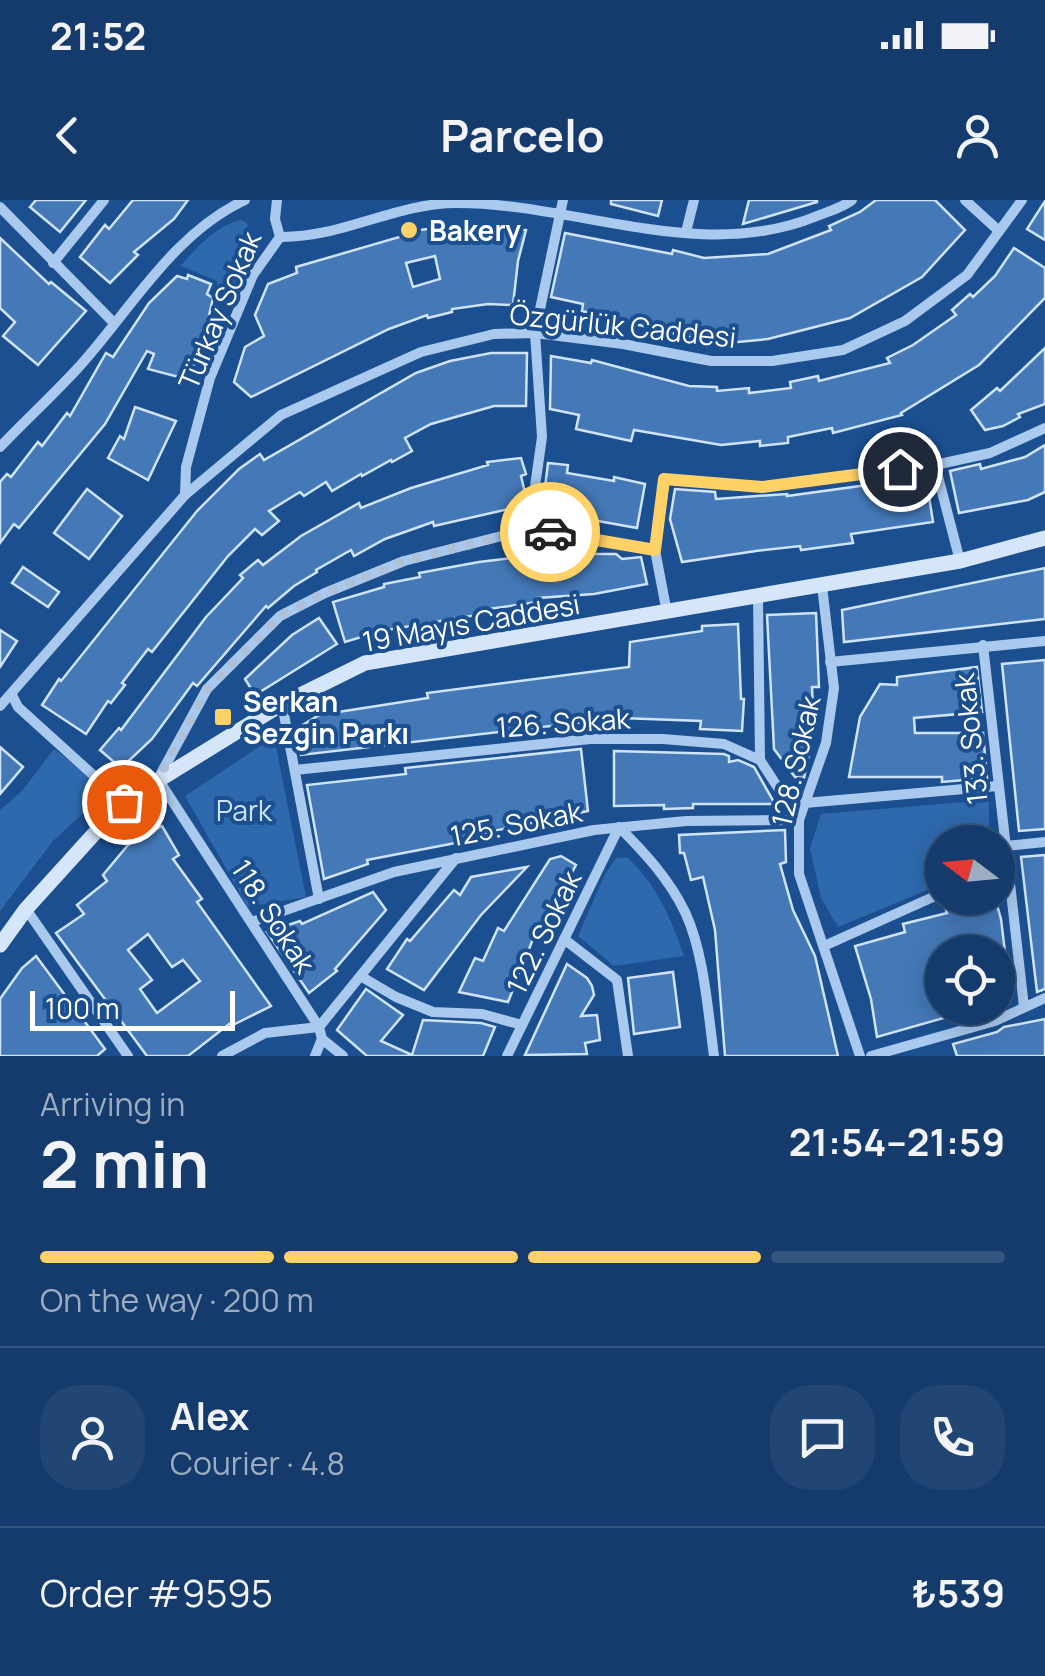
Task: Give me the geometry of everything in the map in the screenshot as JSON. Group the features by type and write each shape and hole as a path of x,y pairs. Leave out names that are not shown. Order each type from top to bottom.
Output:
{"main road":[{"name":"19 Mayıs Caddesi","path":"0,945 26,909 124,802 282,704 364,663 960,562 1045,538"}],"street":[{"path":"53,263 104,200"},
{"path":"0,446 78,368 178,249 222,211 246,200"},
{"name":"Türkay Sokak","path":"186,495 186,467 210,378 253,276 280,237 275,219 278,200"},
{"path":"530,529 542,437 535,333 563,200"},
{"path":"686,232 694,200"},
{"path":"280,237 309,238 433,202 493,203 686,232 738,234 795,226 852,200"},
{"path":"965,200 999,231"},
{"name":"Özgürlük Caddesi","path":"0,706 186,495 281,415 421,352 494,334 535,333 624,344 711,361 772,361 842,350 905,321 967,275 1022,200"},
{"path":"0,206 114,324"},
{"path":"667,613 655,550 664,479 762,487 935,464 990,453 1045,428"},
{"path":"935,464 960,562"},
{"path":"158,779 207,689 280,616 325,593 404,561 530,529 655,550"},
{"name":"128. Sokak","path":"822,586 834,688 826,744 799,820 799,874 860,1056"},
{"path":"758,596 760,760 799,820"},
{"path":"830,662 1045,640"},
{"name":"133. Sokak","path":"982,645 1003,825"},
{"path":"12,696 18,707 124,802"},
{"path":"282,704 319,898"},
{"name":"126. Sokak","path":"296,770 590,739 663,738 724,744 760,760"},
{"name":"118. Sokak","path":"158,779 321,1033 343,1056"},
{"path":"805,803 998,786"},
{"name":"125. Sokak","path":"252,922 394,872 456,858 619,828 686,821 799,820"},
{"path":"619,828 656,865 686,914 702,975 714,1056"},
{"name":"122. Sokak","path":"506,1056 619,828"},
{"path":"1015,845 1045,842"},
{"path":"315,1056 321,1033 456,858"},
{"path":"824,946 925,901"},
{"path":"26,909 128,1056"},
{"name":"133. Sokak","path":"1010,915 1024,1006"},
{"path":"564,940 617,980 628,1056"},
{"path":"362,977 396,998 432,1012 482,1014 522,1025"},
{"path":"870,1056 995,1021 1045,998"},
{"path":"222,1056 265,1033 321,1033"}],"green space":[{"path":"241,220 247,223 250,239 229,303 218,298 217,281 181,266 215,232"},
{"name":"Park","path":"274,737 306,897 248,907 185,796"},
{"path":"54,749 108,790 53,841 0,911 0,810 22,791"},
{"path":"989,800 989,825 925,825 925,891 838,927 821,898 810,848 821,814"},
{"path":"627,857 661,902 684,956 614,966 578,936 604,876 616,858"}],"building":[{"path":"36,200 86,200 60,232 30,207"},
{"path":"133,200 188,200 174,219 134,252 138,255 110,283 80,257 105,225 109,229"},
{"path":"611,200 662,200 658,216 611,204"},
{"path":"749,200 817,200 817,202 743,224"},
{"path":"876,200 935,200 965,230 922,277 850,318 768,339 738,342 688,337 582,311 583,304 551,297 565,233 704,258 768,254 831,230 829,226"},
{"path":"1045,201 1045,240 1027,229"},
{"path":"471,224 526,230 513,305 488,304 452,309 428,318 427,315 389,329 251,397 234,382 245,347 264,336 255,315 268,284 297,273 296,267 403,236 402,232","holes":["435,256 440,279 413,287 406,263"]},
{"path":"0,238 49,284 86,311 38,365 3,336 15,322 0,308"},
{"path":"1014,248 1045,268 1045,298 979,365 902,415 833,433 832,428 788,437 788,443 760,446 760,441 721,445 634,430 631,441 576,429 579,415 550,409 551,356 591,363 592,360 689,386 717,387 717,391 749,388 749,393 791,388 790,382 818,376 819,381 890,363 887,358 956,315 952,310 995,276"},
{"path":"188,275 211,284 207,294 213,298 190,380 148,369 154,354 147,351 105,424 19,528 14,524 0,543 0,482 7,474 11,477 38,442 42,446 67,413 70,416 106,353 113,357 149,303 177,276 187,279"},
{"path":"1045,348 1045,404 1018,414 1020,417 1003,426 985,430 971,410 997,388 1000,391"},
{"path":"491,353 527,353 526,406 494,406 431,424 405,438 412,451 392,462 332,491 326,482 304,496 300,492 269,511 279,521 262,535 255,529 228,556 152,652 148,649 86,734 42,705 197,511 239,469 260,454 264,460 416,373"},
{"path":"135,407 176,421 148,480 108,458 120,436 124,439"},
{"path":"1045,445 1045,492 1028,500 959,513 950,471 980,464 981,469 1025,457"},
{"path":"521,458 526,474 521,476 525,493 520,494 522,506 434,526 433,522 385,539 354,556 351,550 316,570 266,606 197,686 193,683 152,739 121,768 100,750 121,730 206,617 243,578 240,575 258,560 263,565 301,536 359,503 361,508 488,465 487,462"},
{"path":"548,463 568,465 567,473 645,484 637,528 542,511"},
{"path":"926,477 933,522 851,534 853,543 682,562 670,519 675,489 715,492 716,499 787,496"},
{"path":"87,489 122,516 89,559 54,533"},
{"path":"574,548 575,554 641,557 647,584 594,594 538,598 538,602 381,631 345,642 333,602 384,584 420,577 419,573 479,562 528,556 533,576 536,555"},
{"path":"23,567 59,592 48,607 12,583"},
{"path":"1045,568 1045,619 844,642 842,610"},
{"path":"816,613 819,687 812,687 814,730 804,778 795,777 774,749 767,615"},
{"path":"319,618 337,644 255,695 245,679 292,635"},
{"path":"738,624 744,699 742,731 700,729 701,721 621,718 301,755 296,729 319,715 428,698 427,693 629,667 630,642 702,631 702,626"},
{"path":"0,630 17,641 0,667"},
{"path":"1045,660 1045,829 1019,831 1002,664"},
{"path":"977,667 982,712 914,718 915,733 983,733 987,778 942,782 942,777 849,777 860,717 880,684 897,685 897,677"},
{"path":"0,747 23,767 0,794"},
{"path":"581,749 588,811 367,860 368,864 324,879 307,785 406,774 405,768"},
{"path":"614,751 724,754 729,756 729,762 738,760 754,767 775,804 693,804 693,808 664,809 664,805 614,806"},
{"path":"162,826 179,855 173,859 202,899 197,902 271,1006 235,1024 233,1021 188,1056 147,1056 56,933 84,914 77,905 107,881 103,875 128,845","holes":["148,934 172,967 183,960 200,981 157,1013 140,989 152,980 128,950"]},
{"path":"785,830 786,862 780,864 793,910 815,956 838,1056 725,1056 715,930 703,877 691,880 684,853 680,853 679,835"},
{"path":"1045,855 1045,989 1037,992 1021,857"},
{"path":"561,856 576,865 538,936 535,934 508,1002 459,992 475,958 483,961 498,928 504,931 550,859"},
{"path":"527,867 481,915 424,990 387,969 407,939 410,941 454,890 460,895 471,877"},
{"path":"373,892 386,910 337,971 309,993 267,932 300,921 302,924"},
{"path":"939,915 1000,915 1003,935 925,935 925,1023 877,1037 871,999 855,946 905,932 903,924"},
{"path":"36,956 105,1049 97,1056 0,1056 0,999 22,968"},
{"path":"567,964 592,986 594,995 581,1016 597,1015 600,1040 585,1043 587,1054 525,1055"},
{"path":"673,972 680,1027 634,1034 628,978"},
{"path":"366,989 403,1015 381,1041 412,1055 423,1020 481,1023 495,1027 483,1056 367,1056 337,1030"},
{"path":"1045,1019 1045,1056 957,1056 953,1044"}],"way so far":[{"path":"124,802 158,779 207,689 280,616 404,561 530,529 550,532"}],"place":[{"name":"Bakery","path":"409,230"},
{"name":"Serkan Sezgin Parkı","path":"223,717"}],"route":[{"path":"550,532 655,550 664,479 762,487 900,469"}]}
